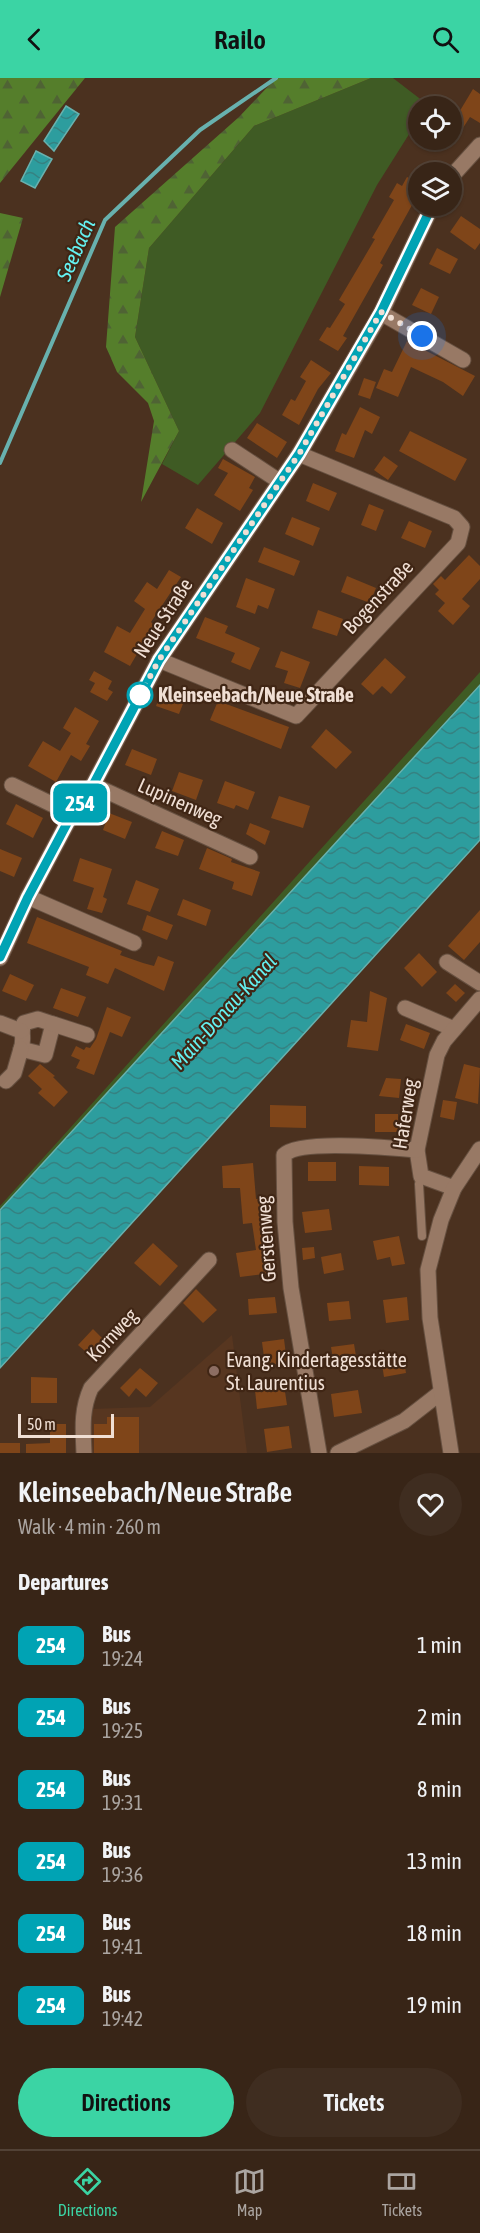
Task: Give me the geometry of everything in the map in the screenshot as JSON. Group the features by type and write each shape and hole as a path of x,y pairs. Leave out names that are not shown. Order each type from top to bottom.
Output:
{"street":[{"path":"462,165 480,145"},
{"name":"Neue Straße","path":"0,957 28,897 72,814 93,785 159,660 299,454 381,312 427,216"},
{"path":"381,312 463,360"},
{"path":"232,450 279,481"},
{"name":"Bogenstraße","path":"159,660 296,716 458,543 462,527 454,518 299,454"},
{"path":"12,785 72,814"},
{"name":"Lupinenweg","path":"93,785 250,856"},
{"path":"28,897 134,943"},
{"path":"447,962 480,983"},
{"name":"Haferweg","path":"454,1188 421,1176 417,1150 437,1055 454,1029 480,999"},
{"path":"405,1008 454,1029"},
{"path":"6,1081 14,1073 24,1042 21,1031 24,1023 38,1019 87,1035"},
{"path":"0,1023 21,1031"},
{"path":"21,1049 45,1055 53,1024"},
{"name":"Gerstenweg","path":"319,1453 291,1288 285,1222 284,1155 289,1150 308,1147 350,1146 417,1150"},
{"path":"451,1453 440,1393 427,1292 428,1270 435,1238 454,1188 480,1149"},
{"name":"Kornweg","path":"84,1453 82,1418 84,1402 92,1388 209,1260"},
{"path":"341,1453 404,1421 440,1393"}],"lane":[{"path":"421,1176 419,1184 422,1236"}],"shaded area":[{"name":"Evang. Kindertagesstätte St. Laurentius","path":"232,1335 247,1453 90,1453 90,1409 150,1407"}],"green space":[{"path":"0,78 85,78 0,183"},
{"path":"276,78 371,78 254,126 149,248 135,337 179,431 141,502 154,421 148,403 117,372 106,347 115,227 239,117"},
{"path":"371,78 393,78 416,96 408,96 408,136 377,185 260,413 198,485 162,464 179,431 135,337 149,248 254,126"},
{"path":"0,213 23,218 0,297"},
{"path":"480,672 480,685 0,1210 0,1206"}],"water":[{"path":"66,106 79,114 54,151 44,141"},
{"path":"36,151 52,159 35,188 21,181"},
{"name":"Main-Donau-Kanal","path":"480,685 480,840 0,1368 0,1210"}],"building":[{"path":"473,89 480,94 480,123 470,117 462,129 462,107"},
{"path":"408,178 408,212 380,263 383,265 343,336 347,338 338,351 319,340 327,327 330,328 345,304 339,300 375,239 372,238 394,200 389,197 397,183 402,186"},
{"path":"461,216 480,229 480,243 475,250 450,232"},
{"path":"437,248 458,259 450,274 429,264"},
{"path":"421,288 439,297 431,314 412,305"},
{"path":"407,341 475,376 463,396 443,382 411,367 398,397 376,388 384,369 392,372"},
{"path":"311,360 331,373 318,389 299,425 282,415 291,399 295,401 306,381 300,377"},
{"path":"364,378 376,382 370,399 358,395"},
{"path":"360,407 380,417 372,434 365,430 354,458 335,451 342,433 346,435"},
{"path":"257,423 287,442 277,458 247,438"},
{"path":"410,431 467,459 455,481 399,451"},
{"path":"384,456 398,466 388,480 374,470"},
{"path":"223,459 255,477 249,488 253,490 240,511 214,495 228,473 218,468"},
{"path":"313,483 337,493 329,511 306,501"},
{"path":"369,504 384,510 376,531 361,525"},
{"path":"197,508 223,523 212,544 185,528"},
{"path":"292,517 320,528 313,546 285,534"},
{"path":"409,521 432,531 425,548 401,538"},
{"path":"264,547 300,561 294,576 258,562"},
{"path":"469,555 480,566 480,579 462,599 470,606 453,625 438,611 445,603 435,594 439,590 433,584 441,576 445,580"},
{"path":"169,570 181,577 151,622 154,625 130,666 104,652 117,626 130,633 145,609 134,601 147,582 157,589"},
{"path":"347,576 376,588 370,603 341,592"},
{"path":"246,578 275,589 268,609 258,605 255,614 236,607"},
{"path":"318,610 343,619 337,636 312,628"},
{"path":"205,617 228,626 225,633 260,648 250,670 231,662 235,653 196,638"},
{"path":"281,651 310,662 300,688 284,683 288,671 275,667"},
{"path":"385,658 406,677 391,694 382,686 373,695 361,684"},
{"path":"94,671 112,681 108,689 113,692 107,701 90,692 95,683 89,680"},
{"path":"163,687 186,696 179,714 156,706"},
{"path":"218,701 289,727 281,749 210,720"},
{"path":"75,707 99,721 86,744 90,746 81,761 71,755 56,782 28,766 43,741 60,751 71,733 63,728"},
{"path":"326,729 352,752 336,769 311,747"},
{"path":"132,749 157,759 151,775 125,765"},
{"path":"179,772 203,780 196,800 172,791"},
{"path":"225,781 255,792 248,810 236,805 234,809 217,803"},
{"path":"279,796 310,806 303,828 271,818"},
{"path":"16,804 43,818 33,838 6,824"},
{"path":"109,813 132,822 125,839 103,830"},
{"path":"250,823 270,831 265,845 246,834"},
{"path":"162,831 184,840 178,856 155,848"},
{"path":"207,848 232,859 231,862 260,872 252,896 232,889 234,882 199,869"},
{"path":"0,849 22,858 14,877 0,871"},
{"path":"80,858 112,869 103,897 107,899 102,913 87,909 94,888 73,881"},
{"path":"136,880 159,889 150,912 127,904"},
{"path":"183,899 211,910 206,926 177,915"},
{"path":"480,910 480,942 464,960 448,946"},
{"path":"147,915 173,925 167,940 142,930"},
{"path":"37,917 122,951 120,955 143,963 154,966 158,956 174,962 164,991 115,968 108,984 86,975 89,967 27,943"},
{"path":"419,953 437,972 422,987 404,968"},
{"path":"10,974 34,985 26,1001 2,991"},
{"path":"455,984 465,993 456,1002 446,993"},
{"path":"61,988 86,997 78,1017 53,1008"},
{"path":"370,991 387,998 378,1051 347,1047 351,1020 367,1022"},
{"path":"107,1007 131,1017 122,1037 110,1032 94,1075 76,1068 80,1060 71,1056 76,1046 84,1050 86,1047 90,1048 96,1039"},
{"path":"406,1024 430,1033 424,1049 400,1040"},
{"path":"40,1064 55,1076 53,1077 68,1092 54,1107 38,1093 42,1089 28,1076"},
{"path":"464,1064 480,1068 478,1104 455,1098"},
{"path":"386,1078 401,1079 399,1098 379,1096"},
{"path":"443,1100 457,1102 454,1120 440,1117"},
{"path":"270,1105 306,1106 306,1128 270,1127"},
{"path":"375,1114 398,1114 398,1132 375,1132"},
{"path":"308,1162 336,1162 336,1181 308,1181"},
{"path":"253,1163 256,1199 265,1198 271,1273 240,1277 236,1253 256,1250 252,1223 243,1224 240,1188 223,1188 222,1166"},
{"path":"359,1166 389,1167 389,1186 359,1185"},
{"path":"329,1209 332,1230 305,1233 302,1212"},
{"path":"399,1236 405,1264 392,1266 390,1257 377,1260 373,1241"},
{"path":"153,1243 178,1266 160,1286 134,1263"},
{"path":"314,1247 315,1258 303,1260 302,1248"},
{"path":"341,1253 344,1270 324,1274 321,1257"},
{"path":"196,1289 217,1310 203,1323 183,1303"},
{"path":"275,1297 277,1313 249,1315 248,1299"},
{"path":"407,1297 409,1320 386,1323 383,1300"},
{"path":"349,1301 351,1319 329,1321 327,1303"},
{"path":"93,1329 108,1344 94,1359 78,1345"},
{"path":"284,1339 287,1363 265,1365 262,1342"},
{"path":"354,1344 357,1362 334,1365 331,1347"},
{"path":"403,1354 406,1373 384,1377 381,1358"},
{"path":"140,1368 158,1383 146,1397 136,1388 129,1397 120,1388"},
{"path":"31,1377 57,1378 57,1403 31,1403"},
{"path":"284,1385 287,1405 257,1409 255,1390"},
{"path":"358,1390 362,1413 334,1417 331,1394"},
{"path":"107,1417 139,1417 139,1453 94,1453 94,1424 107,1424"},
{"path":"50,1424 66,1424 66,1453 26,1453 26,1444 50,1443"},
{"path":"289,1426 292,1448 267,1452 264,1429"},
{"path":"0,1443 20,1443 20,1453 0,1453"}],"waterway":[{"name":"Seebach","path":"0,463 105,220 200,130 276,78"}],"bus line":[{"name":"254","path":"0,957 28,897 72,814 93,785 159,660 299,454 381,312 427,216"}],"place":[{"name":"Kleinseebach/Neue Straße","path":"140,695"},
{"name":"Evang. Kindertagesstätte St. Laurentius","path":"214,1371"}],"route":[{"path":"140,695 159,660 299,454 381,312 422,336"}]}
